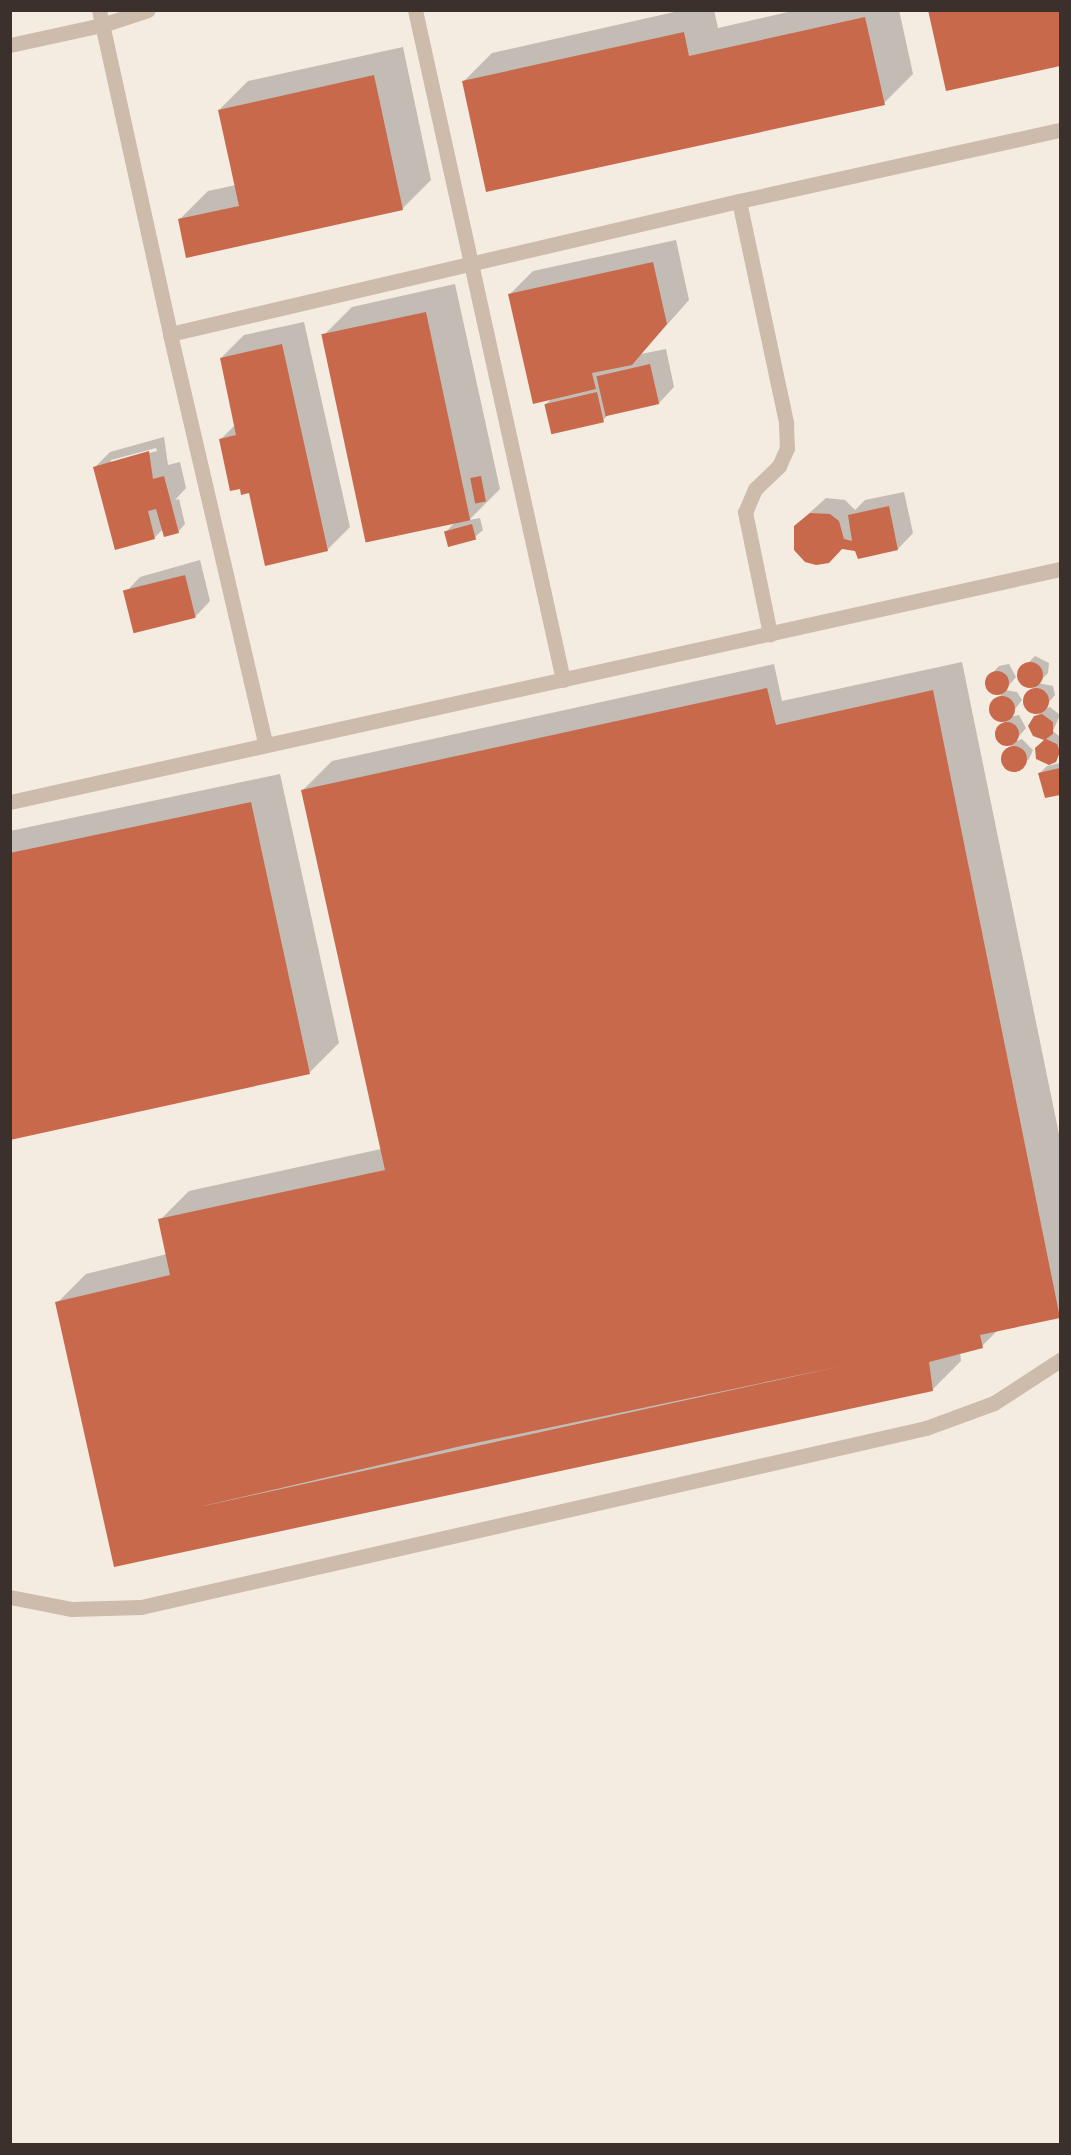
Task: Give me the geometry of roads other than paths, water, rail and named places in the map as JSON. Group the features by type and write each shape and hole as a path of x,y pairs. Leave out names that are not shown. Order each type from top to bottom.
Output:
{"lane":[{"path":"10,45 101,18 148,10"},
{"path":"415,10 563,680"},
{"path":"101,18 170,334 266,745"},
{"path":"170,334 471,266 739,201 1060,130"},
{"path":"739,201 786,423 787,448 780,466 755,489 745,512 770,634"},
{"path":"10,802 1060,569"},
{"path":"10,1597 72,1610 141,1607 926,1428 994,1403 1060,1360"}]}
